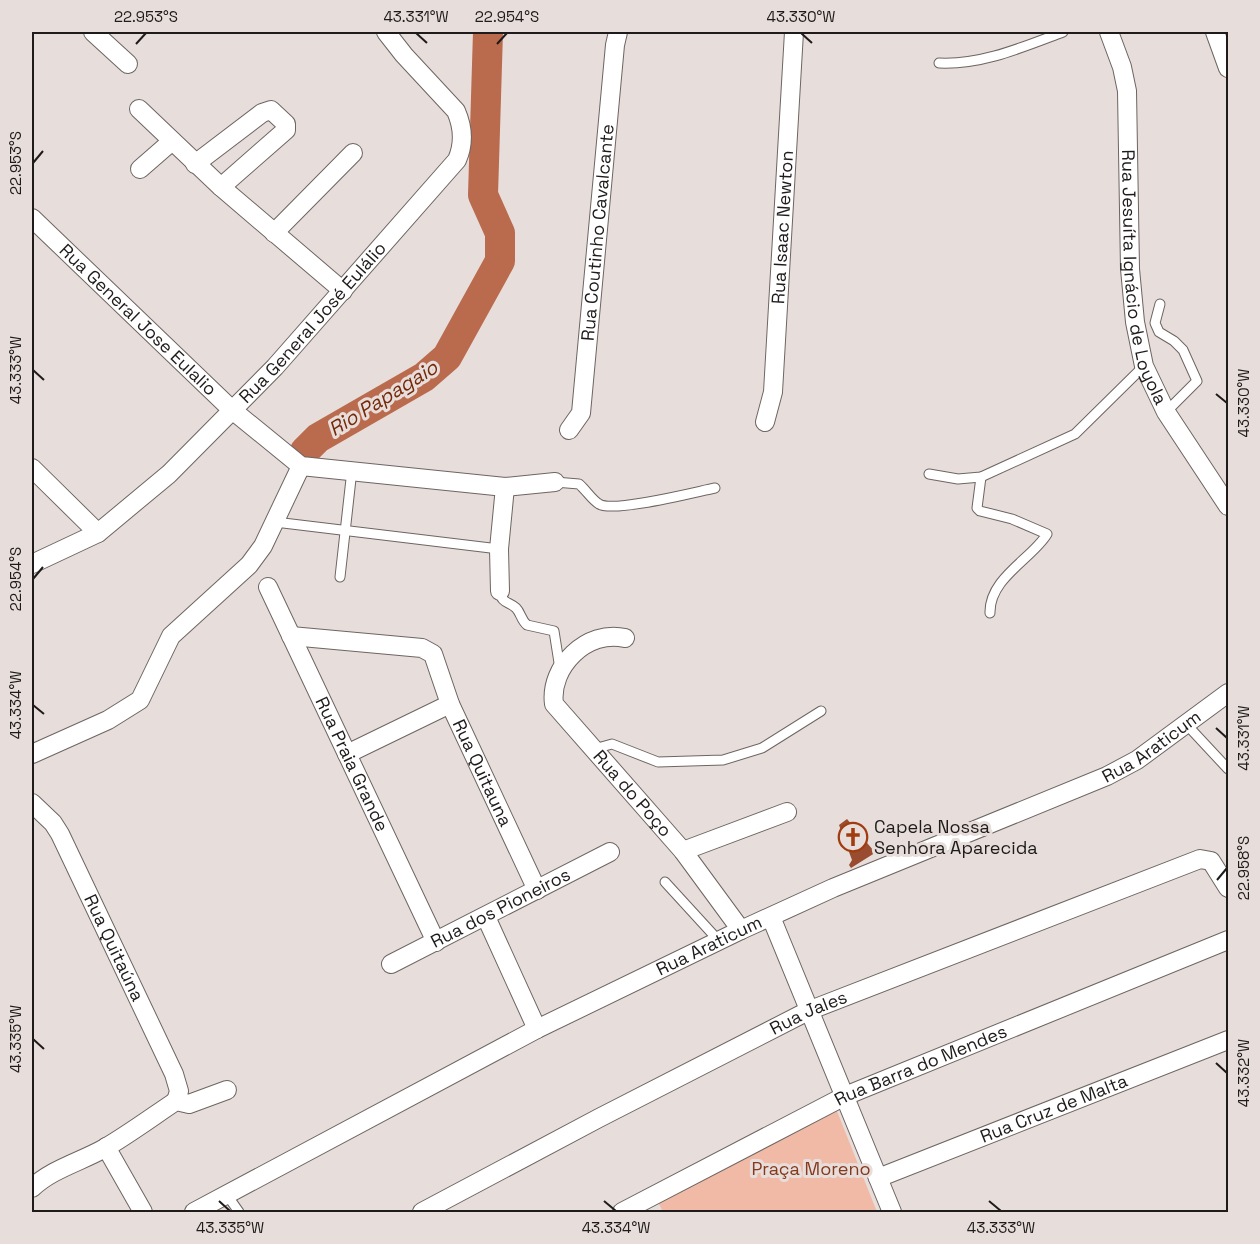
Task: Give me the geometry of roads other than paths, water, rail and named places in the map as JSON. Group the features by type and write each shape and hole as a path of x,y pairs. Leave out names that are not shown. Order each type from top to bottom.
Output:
{"street":[{"path":"93,32 128,64"},
{"name":"Rua General José Eulálio","path":"32,564 98,533 169,474 275,367 457,160 461,151 461,123 456,111 404,56 387,32"},
{"name":"Rua Coutinho Cavalcante","path":"568,430 581,413 618,32"},
{"name":"Rua Isaac Newton","path":"765,422 773,392 794,32"},
{"name":"Rua Jesuíta Ignácio de Loyola","path":"1109,32 1122,67 1126,91 1130,269 1135,322 1144,366 1166,412 1228,506"},
{"path":"1215,32 1228,68"},
{"path":"140,109 171,142 221,188 343,291"},
{"path":"195,164 262,113 271,110 282,119 286,130 221,188"},
{"path":"140,169 171,142"},
{"path":"274,233 353,153"},
{"name":"Rua General Jose Eulalio","path":"32,219 231,409 301,466"},
{"path":"32,754 108,720 140,700 171,636 249,565 275,522 301,466 505,487 555,482"},
{"path":"32,468 98,533"},
{"path":"500,591 499,549 505,487"},
{"name":"Rua Praia Grande","path":"268,587 436,942"},
{"name":"Rua Quitauna","path":"291,636 422,648 433,654 450,704 537,890"},
{"name":"Rua do Poço","path":"625,638 611,637 581,646 571,654 561,670 553,696 554,705 683,851 741,930"},
{"name":"Rua Araticum","path":"194,1212 537,1029 741,930 833,888 1098,780 1137,760 1228,693"},
{"path":"347,754 450,704"},
{"name":"Rua Quitaúna","path":"32,803 53,823 60,834 174,1074 179,1091 176,1101"},
{"path":"683,851 787,812"},
{"name":"Rua dos Pioneiros","path":"391,964 610,852"},
{"name":"Rua Jales","path":"422,1212 808,1011 1200,859 1207,859 1213,864 1228,888"},
{"path":"486,917 537,1029"},
{"path":"771,917 892,1212"},
{"name":"Rua Barra do Mendes","path":"622,1212 646,1207 845,1096 1228,940"},
{"name":"Rua Cruz de Malta","path":"878,1178 1228,1040"},
{"path":"32,1188 39,1170 60,1171 106,1148 176,1101 189,1104 227,1090"},
{"path":"106,1148 143,1212"}],"lane":[{"path":"939,63 972,62 1016,50 1063,32"},
{"path":"1160,304 1155,323 1158,332 1174,341 1183,350 1197,381 1166,412"},
{"path":"929,474 958,479 981,477 1075,434 1144,366"},
{"path":"340,577 352,470"},
{"path":"981,477 978,508 980,511 1011,519 1047,534 1013,567 992,600 990,614"},
{"path":"555,482 579,484 597,503 606,506 622,506 715,488"},
{"path":"275,522 499,549"},
{"path":"500,591 503,600 515,607 527,625 554,631 561,670"},
{"path":"594,749 612,744 658,762 723,760 762,748 821,711"},
{"path":"1187,725 1228,769"},
{"path":"665,882 719,941"},
{"path":"227,1195 239,1212"}],"waterway":[{"name":"Rio Papagaio","path":"305,451 318,438 424,377 447,357 500,261 500,233 483,195 488,32"}],"place":[{"name":"Capela Nossa Senhora Aparecida","path":"853,837"}],"park label":[{"name":"Praça Moreno","path":"811,1169"}]}
